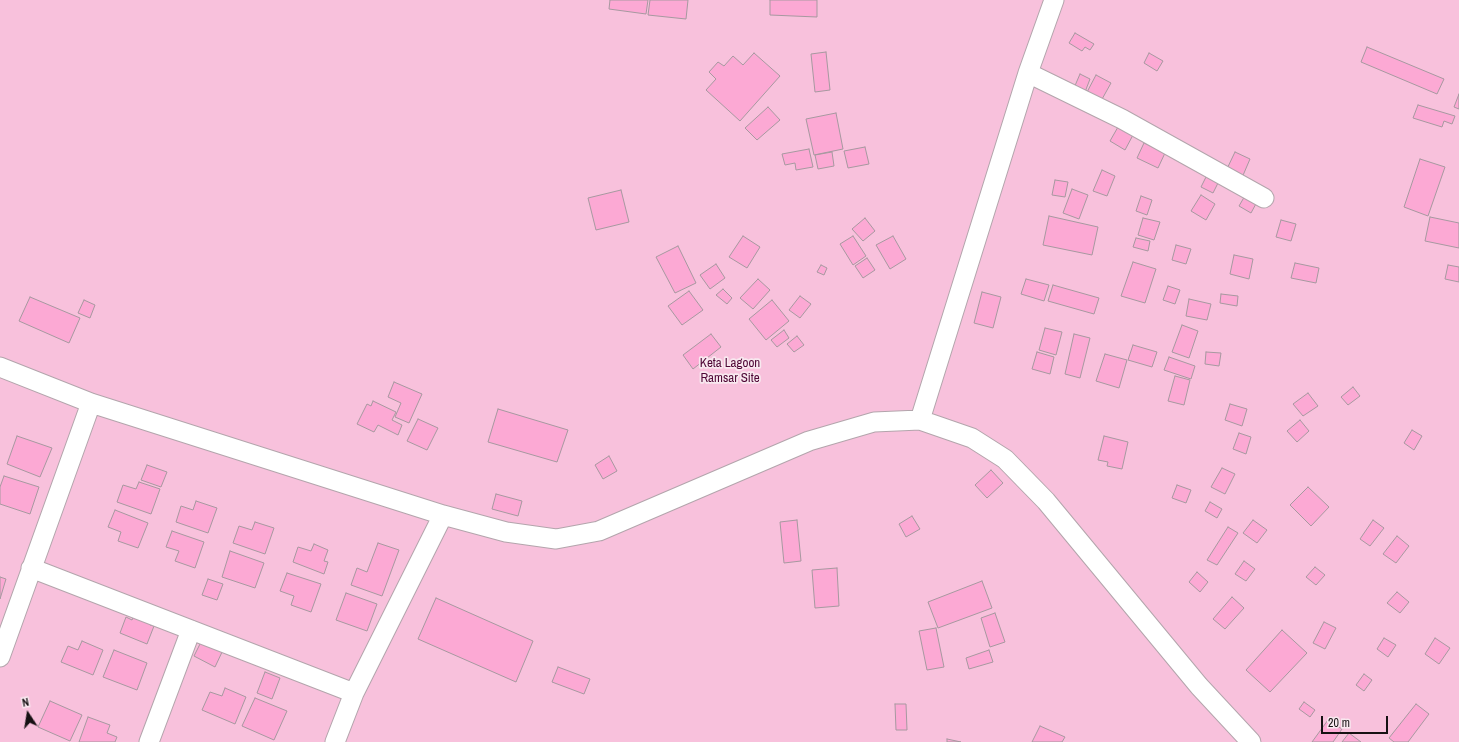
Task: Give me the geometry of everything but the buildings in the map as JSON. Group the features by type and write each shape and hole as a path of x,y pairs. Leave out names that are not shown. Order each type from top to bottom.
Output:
{"street":[{"path":"920,420 1028,73 1054,0"},
{"path":"1028,73 1122,119 1264,198"},
{"path":"0,367 91,403 444,515 506,532 556,539 599,531 809,441 874,422 920,420 972,438 1005,460 1046,501 1199,686 1251,742"},
{"path":"0,657 91,403"},
{"path":"335,742 354,693 444,515"},
{"path":"31,568 354,693"},
{"path":"149,742 191,630"}],"green space":[{"name":"Keta Lagoon Ramsar Site","path":"0,0 1459,0 1459,742 0,742"}]}
